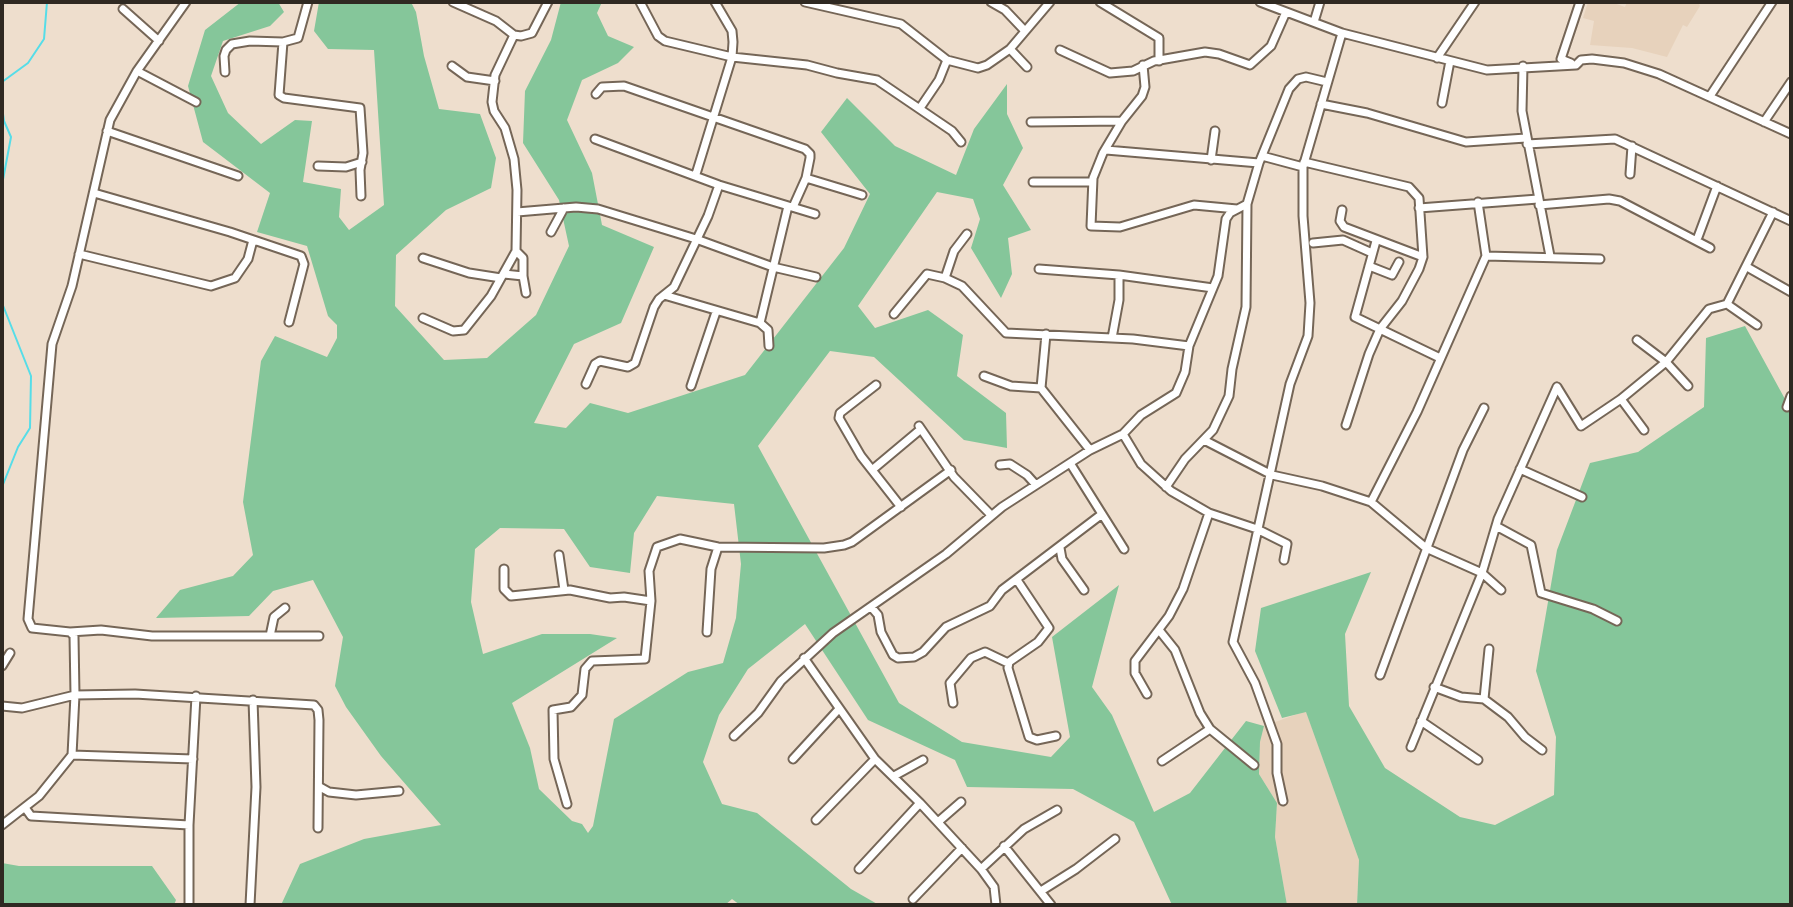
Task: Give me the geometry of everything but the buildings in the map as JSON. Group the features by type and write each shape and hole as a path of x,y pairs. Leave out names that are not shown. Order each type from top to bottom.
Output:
{"street":[{"path":"186,2 137,71 116,106 107,131 79,254 51,353 28,619 32,628 70,632 101,630 152,636 319,636"},
{"path":"225,72 224,56 232,44 283,42 298,38 308,2"},
{"path":"453,2 496,21 514,35 528,36 548,2"},
{"path":"640,2 661,39 732,57 782,61 862,76 889,87 958,135 961,142"},
{"path":"696,174 732,57 732,31 717,6 729,2"},
{"path":"805,2 901,24 947,60 978,68 1010,49 1050,2"},
{"path":"991,2 1005,10 1025,31"},
{"path":"1100,2 1159,38 1159,61"},
{"path":"1260,2 1342,33 1487,70 1576,65 1581,60 1592,59 1624,63 1659,74 1791,134"},
{"path":"1314,22 1320,2"},
{"path":"1437,58 1475,2"},
{"path":"1576,65 1561,59 1580,2"},
{"path":"1710,96 1772,2"},
{"path":"123,9 159,41"},
{"path":"1060,50 1110,73 1133,71 1159,61 1211,52 1250,65 1271,46 1286,12"},
{"path":"1283,801 1277,773 1277,744 1255,683 1233,642 1290,384 1309,329 1310,303 1302,203 1304,165 1342,33"},
{"path":"423,318 453,331 464,330 506,273 516,251 514,159 505,128 493,107 498,69 514,35"},
{"path":"283,42 279,95 360,108 361,196"},
{"path":"1010,49 1027,67"},
{"path":"920,108 939,80 947,60"},
{"path":"1442,103 1450,61"},
{"path":"1143,65 1145,87 1142,96 1103,153 1092,182 1091,226 1120,227 1194,205 1237,209"},
{"path":"452,66 467,77 495,81"},
{"path":"1523,66 1522,111 1526,141 1550,256"},
{"path":"137,71 196,102"},
{"path":"1166,487 1183,461 1218,423 1227,402 1245,314 1247,204 1260,160 1289,89 1298,79 1306,77 1327,82"},
{"path":"1764,122 1791,82"},
{"path":"596,94 602,87 624,86 805,149 810,154 806,178 790,207 760,323"},
{"path":"1321,104 1367,113 1466,142 1607,138 1632,146 1791,221"},
{"path":"1031,122 1122,121"},
{"path":"107,131 238,176"},
{"path":"1211,160 1215,131"},
{"path":"595,139 719,185 815,214"},
{"path":"1630,174 1632,146"},
{"path":"1106,150 1304,165 1409,187 1419,198 1423,257 1417,276 1380,329 1346,425"},
{"path":"318,166 361,166"},
{"path":"806,178 862,195"},
{"path":"1033,182 1092,182"},
{"path":"586,384 595,364 600,361 633,366 654,307 674,287 708,216 719,185"},
{"path":"1698,237 1717,186"},
{"path":"94,193 303,258 289,322"},
{"path":"1419,208 1478,202 1609,199 1620,201 1710,248"},
{"path":"1371,502 1417,412 1486,256 1478,202"},
{"path":"734,736 758,713 781,681 833,633 953,548 991,515 1090,450 1123,434 1141,415 1176,393 1185,372 1189,346 1222,257 1226,219 1247,204"},
{"path":"551,232 564,208"},
{"path":"517,212 598,209 773,267 816,277"},
{"path":"1342,210 1341,225 1423,257"},
{"path":"1411,747 1482,573 1496,526 1557,387 1581,426 1621,399 1666,362 1709,309 1727,304 1773,212"},
{"path":"945,278 954,251 967,234"},
{"path":"79,254 211,286 235,278 248,259 253,240"},
{"path":"1313,243 1343,240 1372,253"},
{"path":"1376,241 1355,317 1440,358"},
{"path":"516,251 523,258 526,293"},
{"path":"1486,256 1600,259"},
{"path":"423,258 469,273 523,276"},
{"path":"1369,266 1392,275 1399,262"},
{"path":"1747,267 1791,292"},
{"path":"1039,269 1119,275 1213,288"},
{"path":"894,314 925,275 945,278 962,286 1002,331 1189,346"},
{"path":"1112,338 1119,300 1119,275"},
{"path":"664,295 760,323 768,330 769,346"},
{"path":"1727,304 1757,325"},
{"path":"691,386 716,312"},
{"path":"1046,334 1041,388 1090,450"},
{"path":"1637,340 1666,362 1688,386"},
{"path":"984,376 1011,386 1041,388"},
{"path":"876,385 839,415 861,456 901,507"},
{"path":"1787,407 1791,396"},
{"path":"1621,399 1644,430"},
{"path":"1380,675 1463,450 1484,408"},
{"path":"872,470 920,428 954,477 991,515"},
{"path":"1123,434 1141,464 1166,487 1209,513 1257,529 1287,544 1284,560"},
{"path":"1204,440 1272,475 1322,486 1371,502 1426,548 1482,573 1501,590"},
{"path":"1070,463 1124,549"},
{"path":"1000,465 1010,464 1036,485"},
{"path":"1520,469 1582,497"},
{"path":"567,804 554,759 553,710 571,707 582,695 585,669 592,661 645,659 651,601 649,571 657,547 680,539 718,547 824,548 844,545 951,470"},
{"path":"1147,694 1134,665 1183,589 1209,513"},
{"path":"872,608 878,615 881,632 893,655 898,658 914,657 923,652 946,627 990,606 999,593 1018,582 1102,514"},
{"path":"1496,526 1531,545 1541,593 1593,609 1617,621"},
{"path":"707,632 711,569 718,547"},
{"path":"1060,548 1062,559 1084,590"},
{"path":"559,555 564,590"},
{"path":"504,569 504,589 511,596 564,590 651,601"},
{"path":"1008,663 1038,642 1049,628 1018,582"},
{"path":"270,636 274,617 285,608"},
{"path":"1159,630 1175,650 1200,713 1210,729 1254,765"},
{"path":"2,825 39,796 72,755 75,695 74,636 70,632"},
{"path":"1484,699 1489,649"},
{"path":"953,703 950,683 971,658 985,652 1008,663"},
{"path":"2,666 10,653"},
{"path":"804,658 875,759 981,869 994,887 996,905"},
{"path":"1008,663 1029,737 1037,740 1056,736"},
{"path":"1434,687 1461,697 1484,699 1542,750"},
{"path":"2,706 22,708 75,695 196,696 303,703 317,707 318,828"},
{"path":"189,905 189,825 196,696"},
{"path":"250,905 256,761 253,700"},
{"path":"793,759 838,710"},
{"path":"1421,721 1478,760"},
{"path":"1162,761 1210,729"},
{"path":"72,755 193,759"},
{"path":"816,820 875,759"},
{"path":"894,776 923,760"},
{"path":"320,787 329,792 356,795 399,791"},
{"path":"938,822 961,802"},
{"path":"859,869 920,803"},
{"path":"26,809 31,816 189,825"},
{"path":"981,869 1024,829 1057,810"},
{"path":"1041,891 1115,839"},
{"path":"1004,846 1051,905"},
{"path":"913,899 962,848"}],"shaded area":[{"path":"1588,2 1611,2 1625,7 1627,2 1698,2 1700,6 1687,27 1683,25 1667,57 1632,48 1590,45 1594,21 1583,18"},
{"path":"1306,711 1359,860 1357,905 1287,905 1275,837 1277,803 1259,774 1260,742 1264,726"}],"green space":[{"path":"241,2 278,2 284,12 270,26 223,41 211,76 228,113 261,144 295,120 312,121 303,182 341,189 339,217 349,230 384,205 374,50 328,49 314,31 319,2 411,2 439,109 480,114 496,158 491,188 446,210 396,255 395,306 444,360 487,358 536,315 569,246 559,200 523,143 525,91 551,40 561,2 602,2 597,13 608,36 634,47 618,63 582,80 567,120 592,173 602,225 654,247 621,323 574,344 534,423 566,428 590,403 628,413 745,375 844,248 870,194 821,132 847,98 895,146 956,175 974,129 1007,84 1007,114 1023,148 1003,185 1031,230 1008,238 1012,274 1001,298 971,248 980,219 973,199 937,192 858,306 875,328 928,310 963,335 957,376 1006,413 1007,448 964,440 874,357 830,351 758,446 899,703 962,742 1051,757 1070,737 1052,637 1119,585 1092,687 1112,715 1154,812 1190,793 1246,721 1264,726 1259,774 1277,803 1275,837 1287,905 1172,905 1134,822 1073,789 967,787 955,760 868,720 805,624 748,669 719,715 703,762 722,804 757,813 851,889 879,905 740,905 732,899 725,905 281,905 300,864 364,839 441,825 381,756 335,686 343,637 313,580 273,591 249,616 156,618 180,590 233,576 253,555 243,502 261,361 275,336 327,357 337,338 337,325 328,316 307,246 257,232 270,193 203,142 188,86 205,30","holes":["657,496 734,504 741,564 736,618 723,663 688,672 614,719 593,826 588,833 582,824 572,821 539,789 530,748 512,703 617,638 590,634 542,634 483,654 471,602 475,549 500,528 564,529 590,567 630,573 634,533"]},
{"path":"1745,326 1791,410 1791,905 1357,905 1359,860 1306,712 1282,718 1255,651 1261,608 1371,572 1345,634 1349,706 1385,768 1460,817 1495,825 1554,795 1556,737 1536,671 1557,550 1590,463 1638,452 1704,407 1706,338"},
{"path":"2,863 19,866 152,866 176,900 174,905 2,905"}],"waterway":[{"path":"2,82 28,63 44,39 47,2"},
{"path":"2,107 11,137 2,185"},
{"path":"2,303 31,376 30,428 18,447 2,487"}]}
